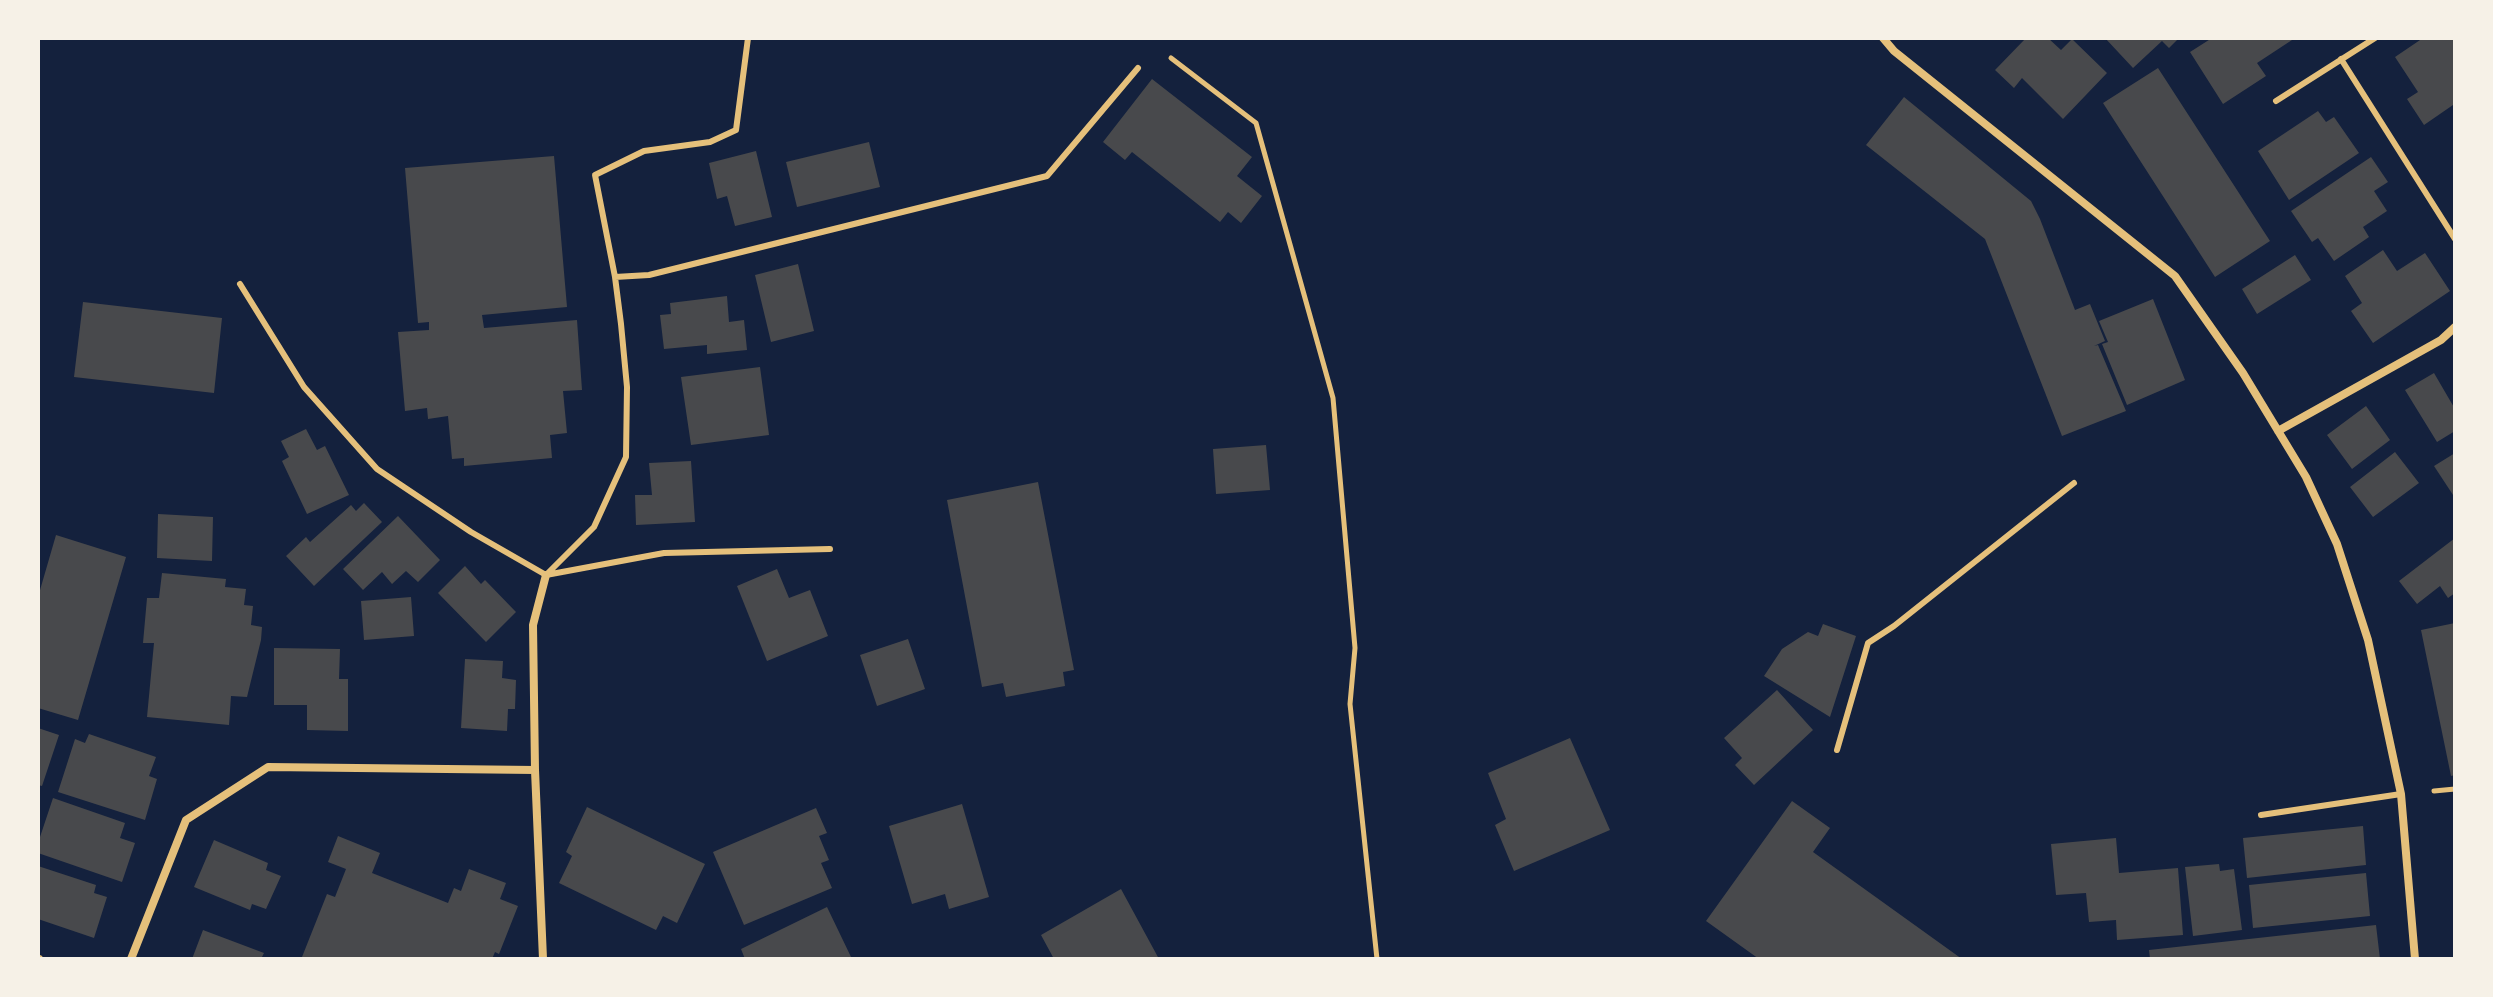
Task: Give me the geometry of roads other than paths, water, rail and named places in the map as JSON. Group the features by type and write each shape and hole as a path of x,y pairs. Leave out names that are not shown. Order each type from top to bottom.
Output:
{"street":[{"path":"1883,38 1894,51 2175,276 2243,373 2306,477 2337,544 2368,640 2401,794 2415,959"},
{"path":"2278,431 2441,340 2455,327"},
{"path":"543,959 533,625 546,575"},
{"path":"131,959 186,820 268,767 535,770"}],"lane":[{"path":"546,575 594,527 626,457 627,387 615,277 595,175 644,151 710,142 736,130 748,38"},
{"path":"2276,101 2375,38"},
{"path":"2341,59 2455,239"},
{"path":"615,277 649,275 1047,176 1138,68"},
{"path":"240,284 304,387 377,469 471,532 546,575 664,553 830,549"},
{"path":"1837,750 1868,643 1894,626 2074,483"},
{"path":"2261,815 2401,794"}]}
